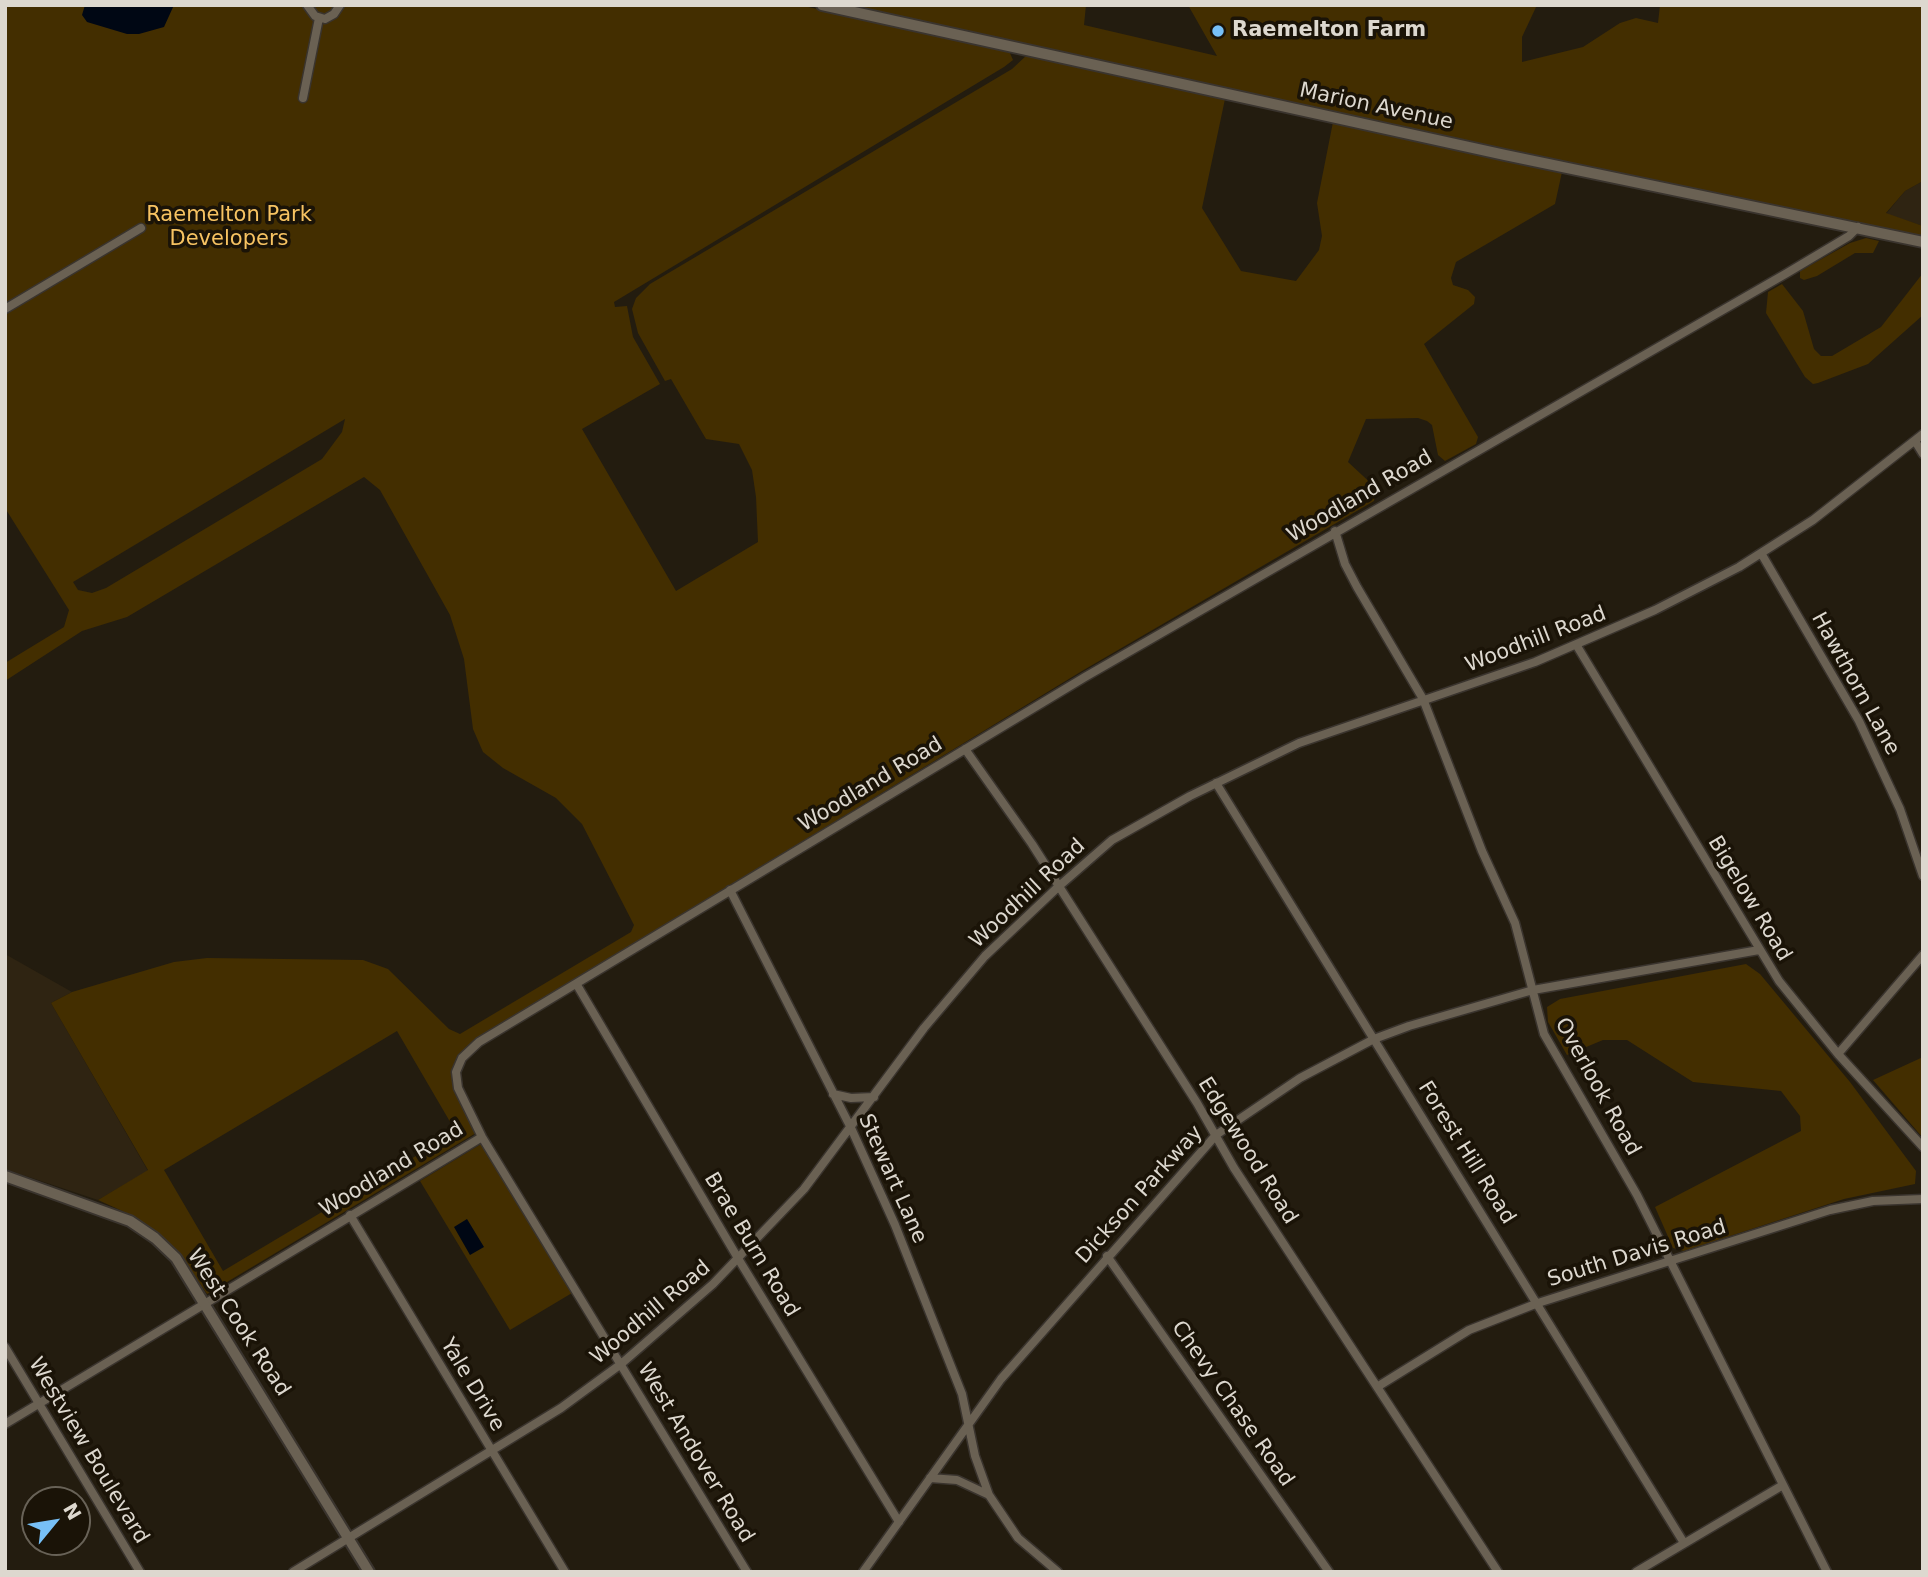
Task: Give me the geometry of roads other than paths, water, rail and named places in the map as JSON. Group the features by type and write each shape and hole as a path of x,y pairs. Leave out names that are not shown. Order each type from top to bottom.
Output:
{"street":[{"path":"307,5 311,13 319,18 334,15 340,5"},
{"name":"Marion Avenue","path":"821,5 1492,152 1923,242"},
{"path":"303,98 319,18"},
{"name":"Woodland Road","path":"5,1424 482,1136 458,1088 456,1072 462,1058 479,1042 965,749 1335,531 1797,267 1849,236 1858,227"},
{"path":"5,309 141,228"},
{"name":"Woodhill Road","path":"293,1572 492,1451 621,1364 738,1260 804,1189 957,988 999,943 1058,887 1125,832 1216,782 1310,739 1577,646 1698,589 1761,553 1842,499 1923,434"},
{"path":"1915,441 1923,454"},
{"name":"Overlook Road","path":"1335,531 1345,564 1357,587 1423,699 1482,851 1516,923 1544,1034 1629,1180 1827,1572"},
{"name":"Hawthorn Lane","path":"1761,553 1859,721 1900,809 1923,876"},
{"name":"Bigelow Road","path":"1577,646 1759,950 1797,1005 1923,1147"},
{"name":"Edgewood Road","path":"965,749 1058,887 1498,1572"},
{"name":"Forest Hill Road","path":"1216,782 1684,1543"},
{"name":"Stewart Lane","path":"730,890 851,1129 919,1284 962,1394 975,1456 989,1495 1018,1538 1058,1572"},
{"name":"Dickson Parkway","path":"863,1572 1001,1379 1216,1135 1300,1078 1374,1039 1478,1003 1533,990 1759,950"},
{"path":"1838,1054 1923,955"},
{"name":"Brae Burn Road","path":"577,985 738,1260 899,1522"},
{"path":"833,1094 851,1098 874,1097"},
{"name":"West Andover Road","path":"482,1136 747,1572"},
{"name":"West Cook Road","path":"5,1176 98,1207 142,1228 176,1258 369,1572"},
{"name":"South Davis Road","path":"1377,1387 1469,1330 1538,1303 1852,1205 1923,1199"},
{"name":"Yale Drive","path":"350,1215 565,1572"},
{"name":"Chevy Chase Road","path":"1107,1256 1329,1572"},
{"name":"Westview Boulevard","path":"5,1347 140,1572"},
{"path":"930,1478 957,1480 989,1495"},
{"path":"1636,1572 1783,1485"}],"place":[{"name":"Raemelton Farm","path":"1218,31"}],"park label":[{"name":"Raemelton Park Developers","path":"229,228"}]}
